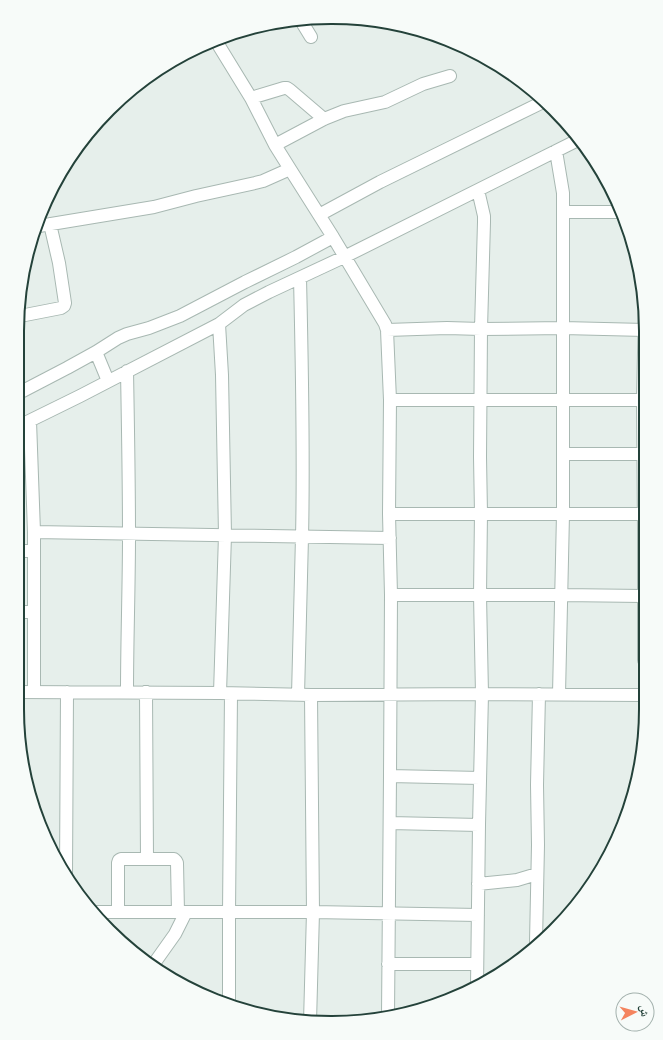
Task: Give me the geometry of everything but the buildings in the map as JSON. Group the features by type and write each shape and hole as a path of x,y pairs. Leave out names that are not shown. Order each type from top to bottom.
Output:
{"street":[{"path":"304,26 311,37"},
{"path":"219,45 251,98 275,145 333,237 385,324 387,330 390,400 389,514 391,595 388,1010"},
{"path":"275,145 324,119 344,111 385,102 423,84 450,76"},
{"path":"251,98 287,88 324,119"},
{"path":"319,215 380,182 538,104"},
{"path":"34,692 34,532 24,424 219,324 244,305 269,292 344,257 574,143"},
{"path":"556,151 563,192 564,400 562,595 559,694"},
{"path":"25,315 61,308 65,303 59,263 45,225 154,207 263,181 290,169"},
{"path":"477,979 482,694 480,595 481,329 484,222 478,190"},
{"path":"563,212 615,212"},
{"path":"24,390 96,352 118,338 180,316 333,237"},
{"path":"298,695 302,537 302,371 300,278"},
{"path":"219,324 222,375 225,535 229,998"},
{"path":"387,330 439,328 639,330"},
{"path":"96,352 108,381"},
{"path":"127,371 129,439 127,692"},
{"path":"390,400 639,400"},
{"path":"563,454 639,454"},
{"path":"389,514 639,514"},
{"path":"34,532 390,538"},
{"path":"24,551 34,551"},
{"path":"391,595 639,596"},
{"path":"24,612 34,612"},
{"path":"24,692 146,692 298,695 639,695"},
{"path":"66,864 67,692"},
{"path":"146,692 147,859"},
{"path":"536,938 539,694"},
{"path":"310,1015 313,912 311,695"},
{"path":"390,776 480,778"},
{"path":"390,823 479,825"},
{"path":"118,912 119,860 174,859 176,861 182,912 175,934 156,961"},
{"path":"478,884 516,880 537,874"},
{"path":"101,912 313,912 478,915"},
{"path":"388,964 477,964"}]}
